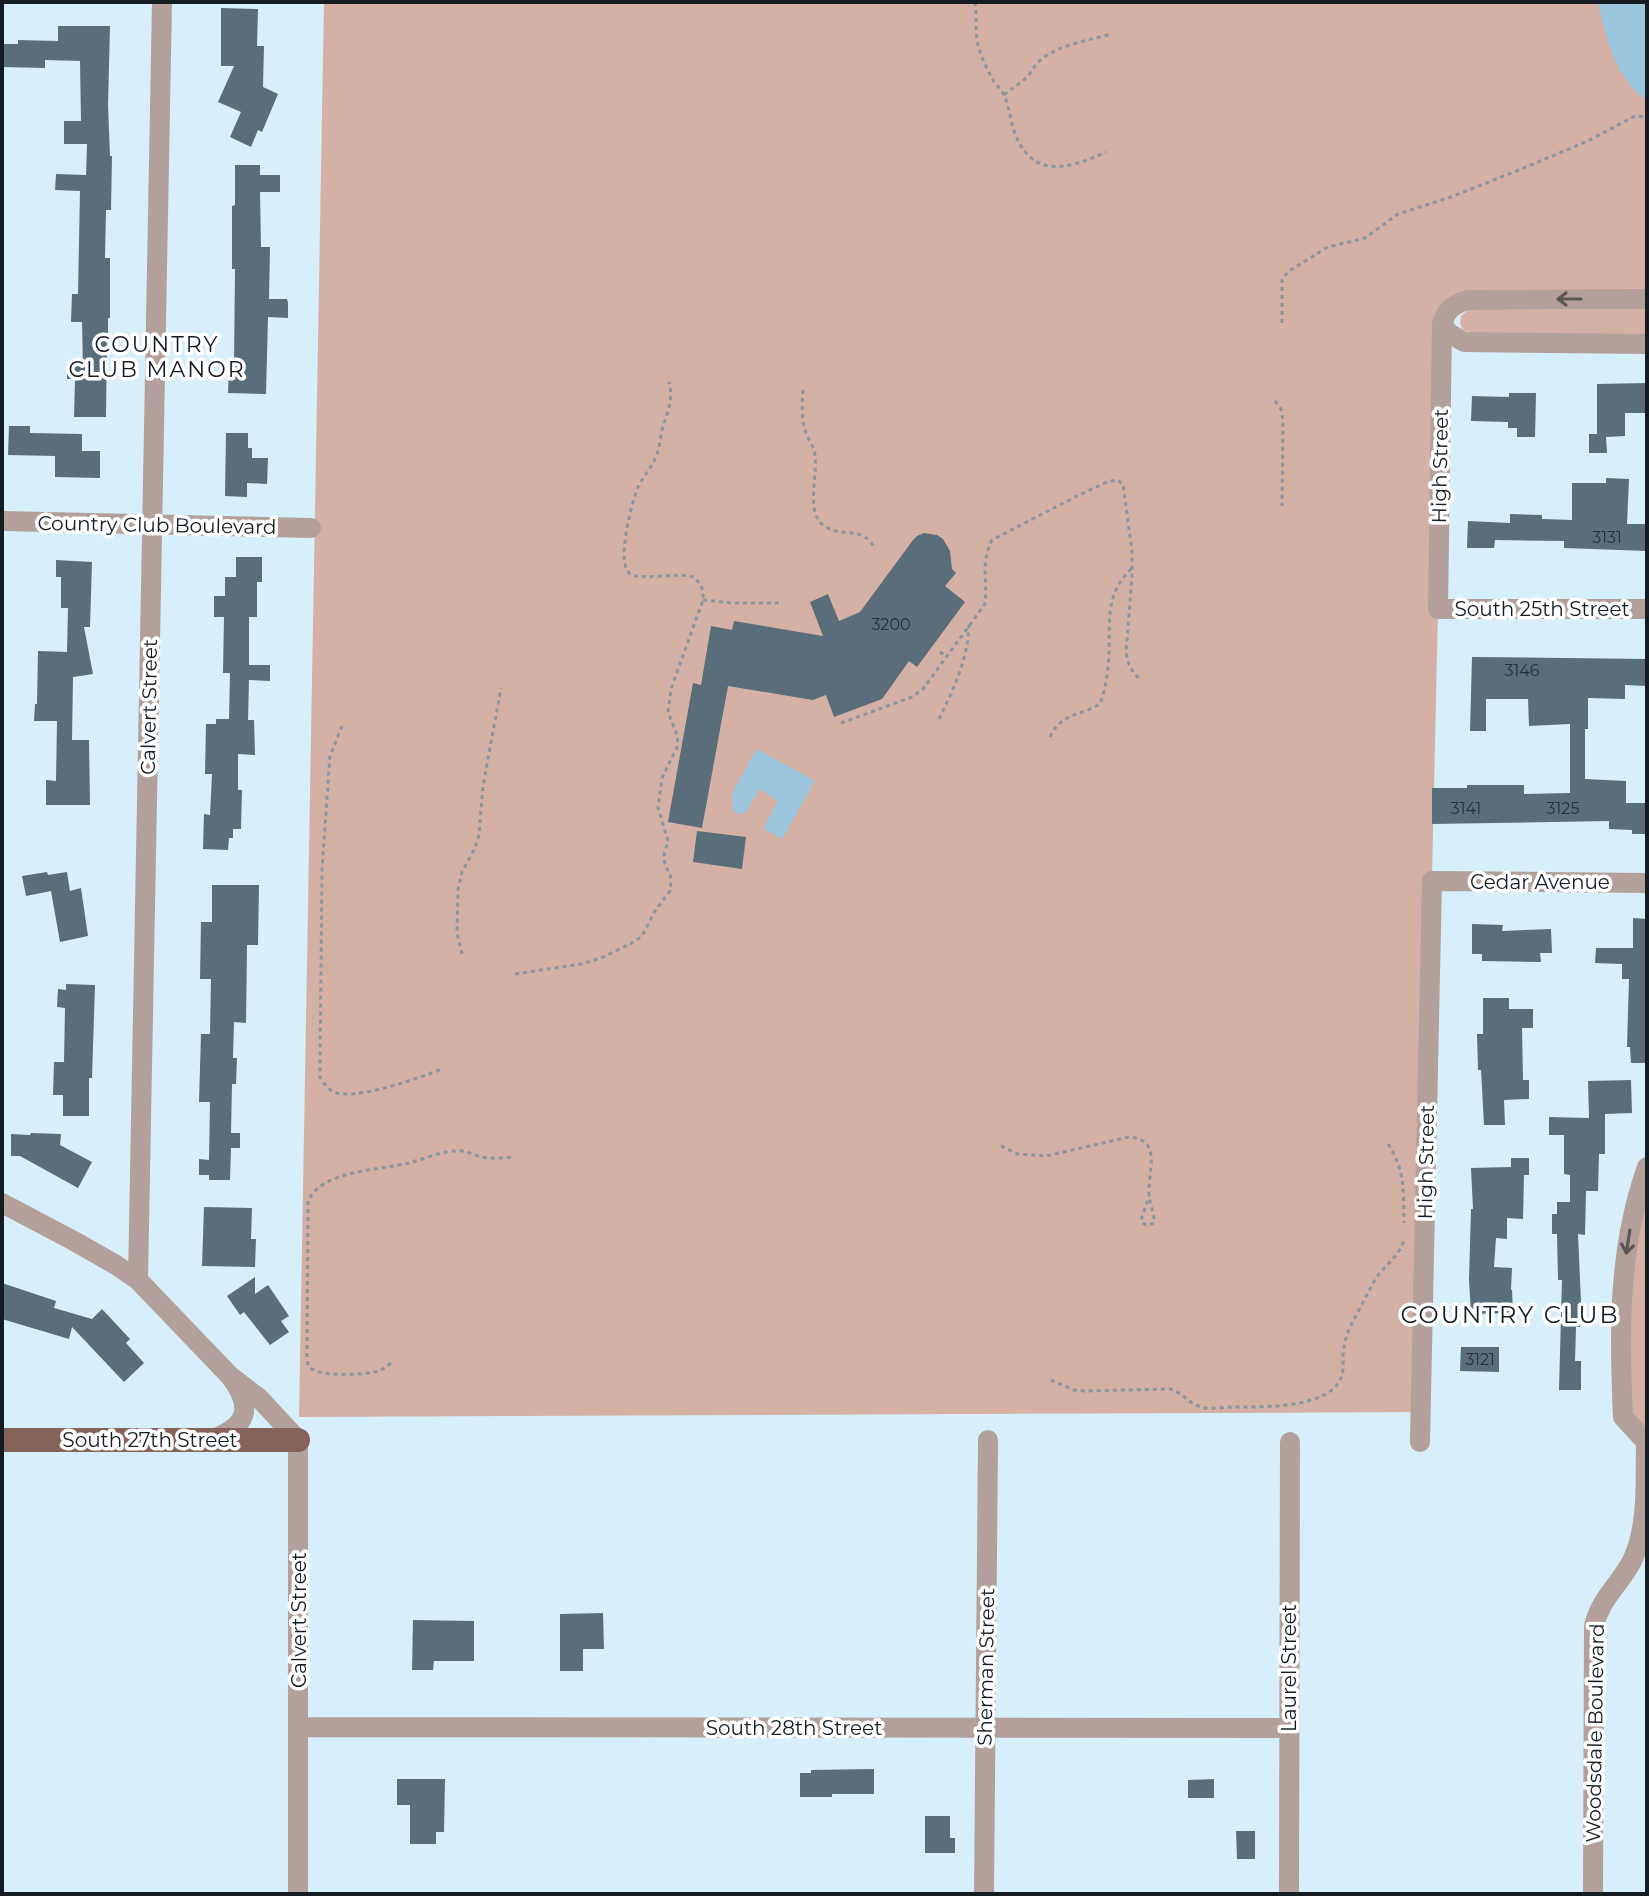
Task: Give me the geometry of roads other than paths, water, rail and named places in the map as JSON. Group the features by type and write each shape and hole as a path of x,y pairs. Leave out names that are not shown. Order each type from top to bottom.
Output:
{"main road":[{"name":"South 27th Street","path":"2,1440 298,1440"}],"street":[{"name":"Calvert Street","path":"138,1280 162,2"},
{"path":"1647,299 1468,300 1457,303 1449,310 1442,324 1449,333 1464,342 1647,344"},
{"name":"High Street","path":"1438,609 1442,324"},
{"name":"Country Club Boulevard","path":"2,521 311,528"},
{"name":"South 25th Street","path":"1438,609 1647,609"},
{"name":"High Street","path":"1420,1442 1432,881"},
{"name":"Cedar Avenue","path":"1432,881 1647,883"},
{"name":"Woodsdale Boulevard","path":"1593,1894 1594,1626 1603,1600 1634,1557 1646,1520 1646,1441 1623,1417 1621,1309 1626,1245 1634,1204 1647,1167"},
{"path":"2,1203 87,1248 138,1280 230,1376 245,1401 242,1422 235,1429 211,1440"},
{"path":"230,1376 259,1398 298,1440"},
{"name":"Calvert Street","path":"298,1440 298,1894"},
{"name":"Sherman Street","path":"984,1894 988,1440"},
{"name":"Laurel Street","path":"1289,1894 1290,1442"},
{"name":"South 28th Street","path":"299,1727 1289,1728"}],"water":[{"path":"1598,2 1647,2 1647,100 1627,81 1620,69"},
{"path":"757,749 815,781 782,839 763,828 778,801 760,789 745,813 738,814 733,810 732,793"}],"district":[{"name":"COUNTRY CLUB MANOR","path":"157,356"},
{"name":"COUNTRY CLUB","path":"1510,1315"}]}
